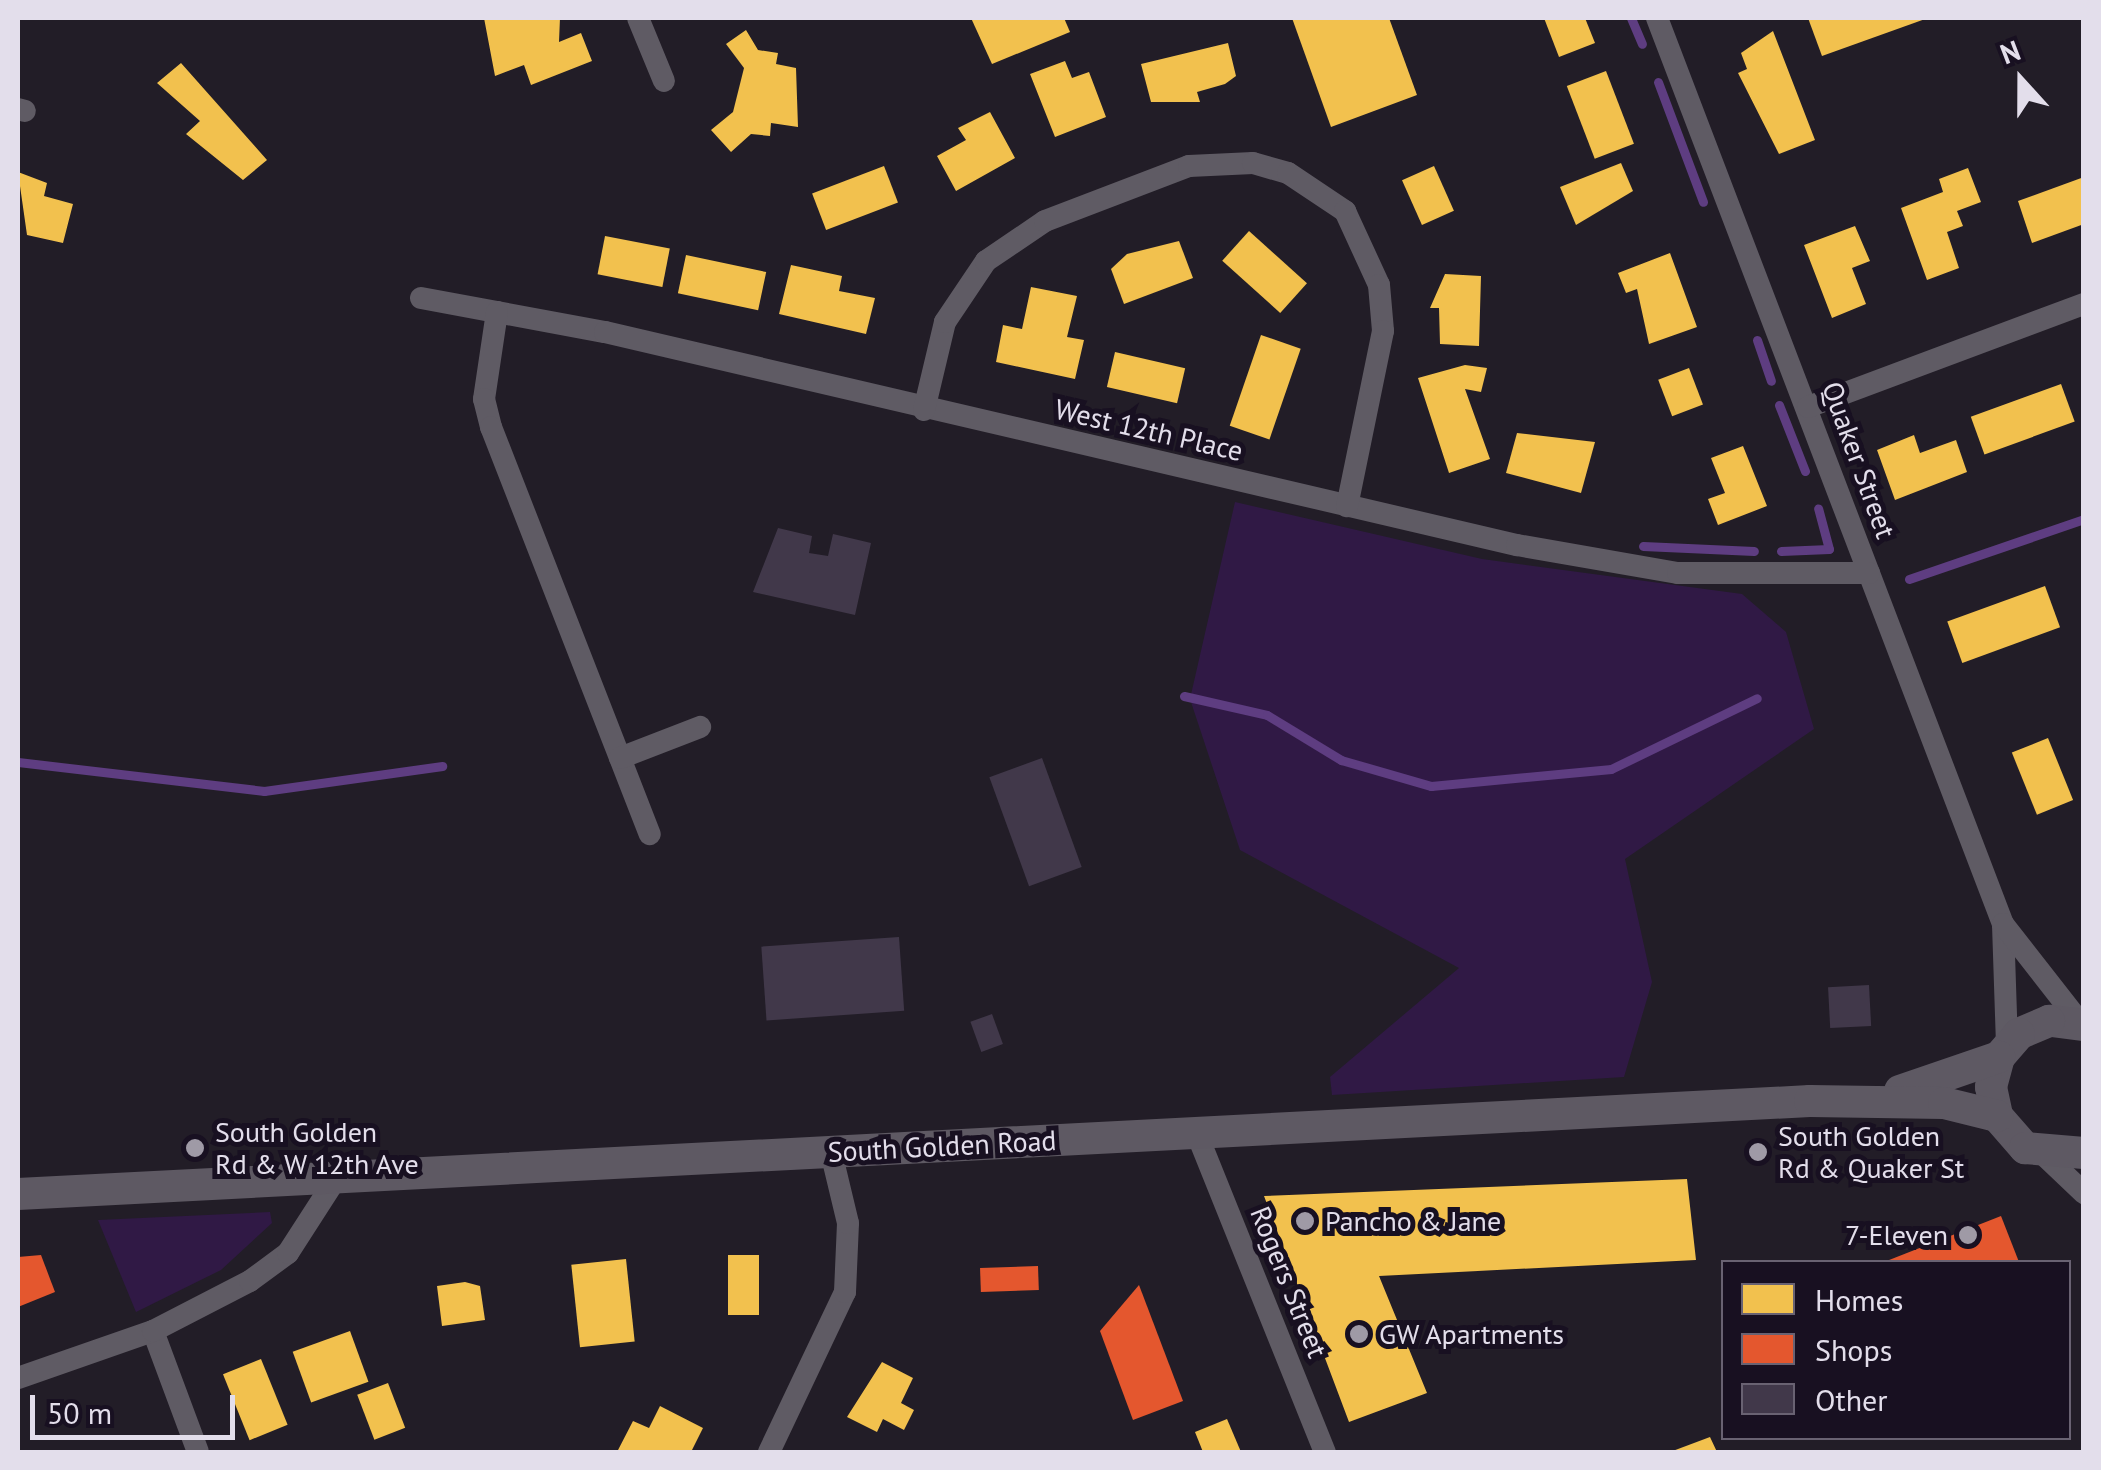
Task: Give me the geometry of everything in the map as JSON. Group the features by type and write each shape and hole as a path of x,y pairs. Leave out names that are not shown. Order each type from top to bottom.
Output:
{"main road":[{"name":"South Golden Road","path":"1866,1099 2003,1051 2033,1025 2082,1024"},
{"path":"2003,1051 1997,1116 2045,1156 2084,1154"},
{"name":"South Golden Road","path":"18,1194 1866,1099 1997,1116"}],"street":[{"path":"638,18 664,81"},
{"name":"Quaker Street","path":"1661,18 2003,924 2082,1024"},
{"path":"924,410 945,322 986,260 1045,220 1188,166 1253,163 1288,172 1344,211 1379,285 1382,331 1346,506"},
{"name":"West 12th Place","path":"421,298 497,312 1346,506 1678,573 1870,573"},
{"path":"1808,407 2084,304"},
{"path":"497,312 484,399 491,426 650,834"},
{"path":"620,758 700,727"},
{"name":"Quaker Street","path":"2003,924 2003,1051"},
{"name":"Rogers Street","path":"1197,1134 1325,1452"},
{"path":"769,1452 845,1292 852,1257 830,1152"},
{"path":"2045,1156 2084,1193"},
{"path":"18,1378 152,1331 288,1253 337,1176"},
{"path":"152,1331 198,1452"}],"shaded area":[{"path":"1235,502 1482,559 1742,594 1786,632 1814,729 1625,859 1652,982 1624,1077 1332,1095 1330,1077 1459,968 1240,850 1190,699"},
{"path":"270,1212 272,1223 221,1270 136,1312 98,1220"}],"building: Homes":[{"path":"484,18 560,18 559,42 581,33 592,61 531,85 524,65 495,76"},
{"path":"971,18 1064,18 1070,32 992,64"},
{"path":"1292,18 1389,18 1417,95 1331,127"},
{"path":"1544,18 1585,18 1595,43 1559,57"},
{"path":"1808,18 1928,18 1822,56"},
{"path":"746,30 758,50 778,53 776,64 796,68 798,127 771,123 770,136 751,134 731,152 711,130 733,112 744,68 726,44"},
{"path":"1773,31 1815,140 1779,154 1738,73 1747,69 1741,53"},
{"path":"1228,43 1236,76 1225,84 1197,92 1200,102 1151,102 1141,64"},
{"path":"1065,61 1072,78 1089,72 1106,117 1055,137 1030,74"},
{"path":"181,63 267,160 243,180 186,134 200,121 157,83"},
{"path":"1606,71 1634,144 1595,159 1567,86"},
{"path":"990,112 1015,158 956,191 937,156 966,140 958,128"},
{"path":"1621,163 1633,191 1576,225 1560,187"},
{"path":"884,166 898,202 826,230 812,194"},
{"path":"1434,166 1454,211 1422,225 1402,180"},
{"path":"1968,168 1981,202 1957,211 1963,226 1947,232 1959,268 1927,280 1901,208 1943,192 1939,179"},
{"path":"18,172 47,183 44,196 73,204 63,243 27,235"},
{"path":"2084,177 2084,224 2032,243 2018,201"},
{"path":"1855,226 1870,261 1852,268 1866,304 1832,318 1804,245"},
{"path":"1249,231 1307,283 1280,313 1222,261"},
{"path":"605,236 670,249 662,287 598,274"},
{"path":"1179,241 1193,278 1124,304 1111,269 1127,254"},
{"path":"1670,253 1697,327 1649,344 1637,289 1626,293 1618,273"},
{"path":"686,255 766,272 758,310 678,293"},
{"path":"791,265 842,276 839,291 875,298 866,334 779,314"},
{"path":"1445,274 1481,276 1479,346 1440,344 1439,308 1430,308"},
{"path":"1031,287 1077,296 1067,337 1084,340 1075,379 996,362 1003,325 1022,329"},
{"path":"1261,335 1301,349 1269,439 1230,426"},
{"path":"1115,352 1185,368 1177,403 1107,387"},
{"path":"1465,365 1487,368 1481,392 1465,389 1490,459 1449,473 1418,378"},
{"path":"1689,368 1703,404 1672,416 1658,380"},
{"path":"2061,384 2075,422 1984,454 1971,417"},
{"path":"1517,433 1595,442 1581,493 1506,473"},
{"path":"1914,435 1920,453 1956,440 1967,472 1895,500 1877,450"},
{"path":"1743,446 1767,506 1718,525 1708,499 1725,493 1711,458"},
{"path":"2045,586 2060,627 1962,663 1947,622"},
{"path":"2048,738 2073,800 2037,815 2012,753"},
{"name":"GW Apartments","path":"1687,1179 1696,1260 1379,1276 1427,1393 1349,1422 1264,1196"},
{"path":"728,1255 759,1255 759,1315 728,1315"},
{"path":"626,1259 635,1342 580,1347 571,1265"},
{"path":"465,1282 480,1286 485,1320 442,1326 437,1286"},
{"path":"350,1331 368,1382 311,1403 293,1352"},
{"path":"261,1359 288,1425 250,1440 223,1374"},
{"path":"882,1362 913,1378 901,1403 914,1410 904,1430 883,1419 877,1432 847,1417"},
{"path":"388,1383 405,1428 374,1440 357,1395"},
{"path":"660,1406 703,1428 691,1452 617,1452 633,1421 649,1428"},
{"path":"1227,1419 1241,1452 1203,1452 1195,1432"},
{"path":"1710,1437 1717,1452 1670,1452"}],"building: Shops":[{"path":"2001,1216 2018,1260 1889,1260"},
{"path":"41,1255 55,1292 18,1307 18,1257"},
{"path":"1038,1266 1039,1290 981,1292 980,1268"},
{"path":"1139,1285 1183,1401 1133,1420 1100,1331"}],"building: Other":[{"path":"778,528 812,536 809,553 828,556 833,534 871,543 855,615 753,592"},
{"path":"1042,758 1082,867 1029,886 989,777"},
{"path":"899,937 904,1011 766,1020 761,947"},
{"path":"1869,985 1871,1026 1830,1028 1828,987"},
{"path":"992,1014 1003,1044 981,1052 970,1022"}],"waterway":[{"path":"1631,18 1642,44"},
{"path":"1658,82 1703,202"},
{"path":"1757,340 1771,381"},
{"path":"1779,405 1805,471"},
{"path":"1781,551 1829,549 1818,508"},
{"path":"1909,579 2084,519"},
{"path":"1643,546 1754,551"},
{"path":"1184,696 1267,715 1341,760 1431,786 1611,769 1757,698"},
{"path":"18,762 264,791 442,766"}],"place":[{"name":"South Golden Rd & W 12th Ave","path":"195,1148"},
{"name":"South Golden Rd & Quaker St","path":"1758,1152"},
{"name":"Pancho & Jane","path":"1305,1221"},
{"name":"7-Eleven","path":"1968,1235"},
{"name":"GW Apartments","path":"1359,1334"}]}
